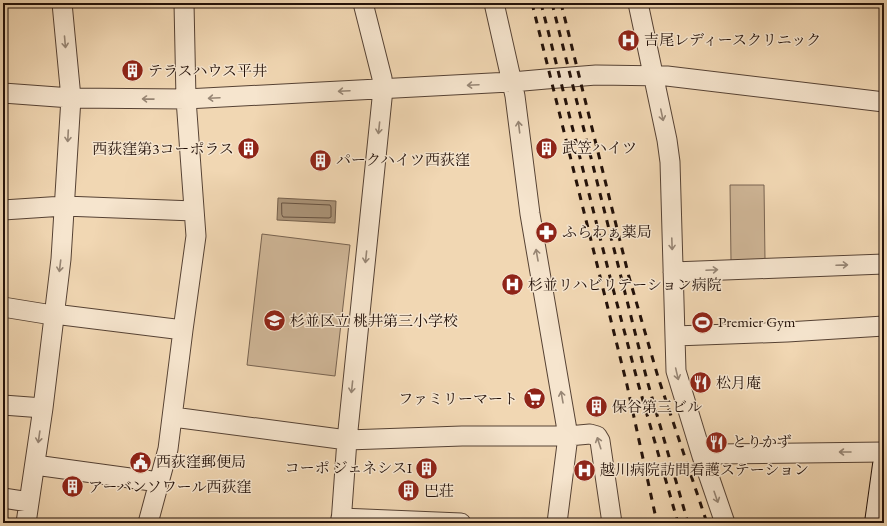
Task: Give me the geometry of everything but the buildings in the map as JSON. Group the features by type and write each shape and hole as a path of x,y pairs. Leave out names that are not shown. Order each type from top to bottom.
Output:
{"street":[{"path":"26,523 43,408 61,259 71,98 62,3"},
{"path":"148,523 168,449 196,236 186,99 184,3"},
{"path":"363,3 382,78 383,89 347,440 341,520 461,523"},
{"path":"494,3 515,96 530,214 568,436 558,523"},
{"path":"638,3 667,140 670,162 676,371 702,456 725,523"},
{"path":"3,93 71,98 186,99 512,82 596,75 667,76 884,102"},
{"path":"3,210 64,206 194,211"},
{"path":"673,272 884,264"},
{"path":"3,307 46,314 183,330"},
{"path":"674,336 788,332 884,326"},
{"path":"3,405 43,408"},
{"path":"173,417 347,440 462,436 568,436 590,434 597,436 600,441 612,523"},
{"path":"702,456 713,454 884,452"},
{"path":"35,465 159,482"},
{"path":"876,523 884,465"},
{"path":"3,498 29,502"}],"shaded area":[{"path":"730,185 764,185 765,260 731,261"},
{"path":"262,234 350,245 335,376 247,365"}],"water":[{"path":"278,198 336,201 335,223 277,220"}],"railway":[{"path":"532,3 627,385 657,523"},
{"path":"541,3 611,281 678,523"},
{"path":"552,3 647,380 688,523"},
{"path":"561,3 629,277 658,377 707,523"}],"place":[{"name":"吉尾レディースクリニック","path":"628,40"},
{"name":"テラスハウス平井","path":"132,71"},
{"name":"武笠ハイツ","path":"546,148"},
{"name":"西荻窪第3コーポラス","path":"249,149"},
{"name":"パークハイツ西荻窪","path":"321,160"},
{"name":"ふらわぁ薬局","path":"547,232"},
{"name":"杉並リハビリテーション病院","path":"512,285"},
{"name":"杉並区立 桃井第三小学校","path":"274,321"},
{"name":"Premier Gym","path":"703,322"},
{"name":"松月庵","path":"700,383"},
{"name":"ファミリーマート","path":"534,399"},
{"name":"保谷第三ビル","path":"596,407"},
{"name":"とりかず","path":"716,442"},
{"name":"西荻窪郵便局","path":"141,462"},
{"name":"コーポ ジェネシスI","path":"427,468"},
{"name":"越川病院訪問看護ステーション","path":"585,470"},
{"name":"アーバンソワール西荻窪","path":"73,487"},
{"name":"巴荘","path":"408,491"}]}
